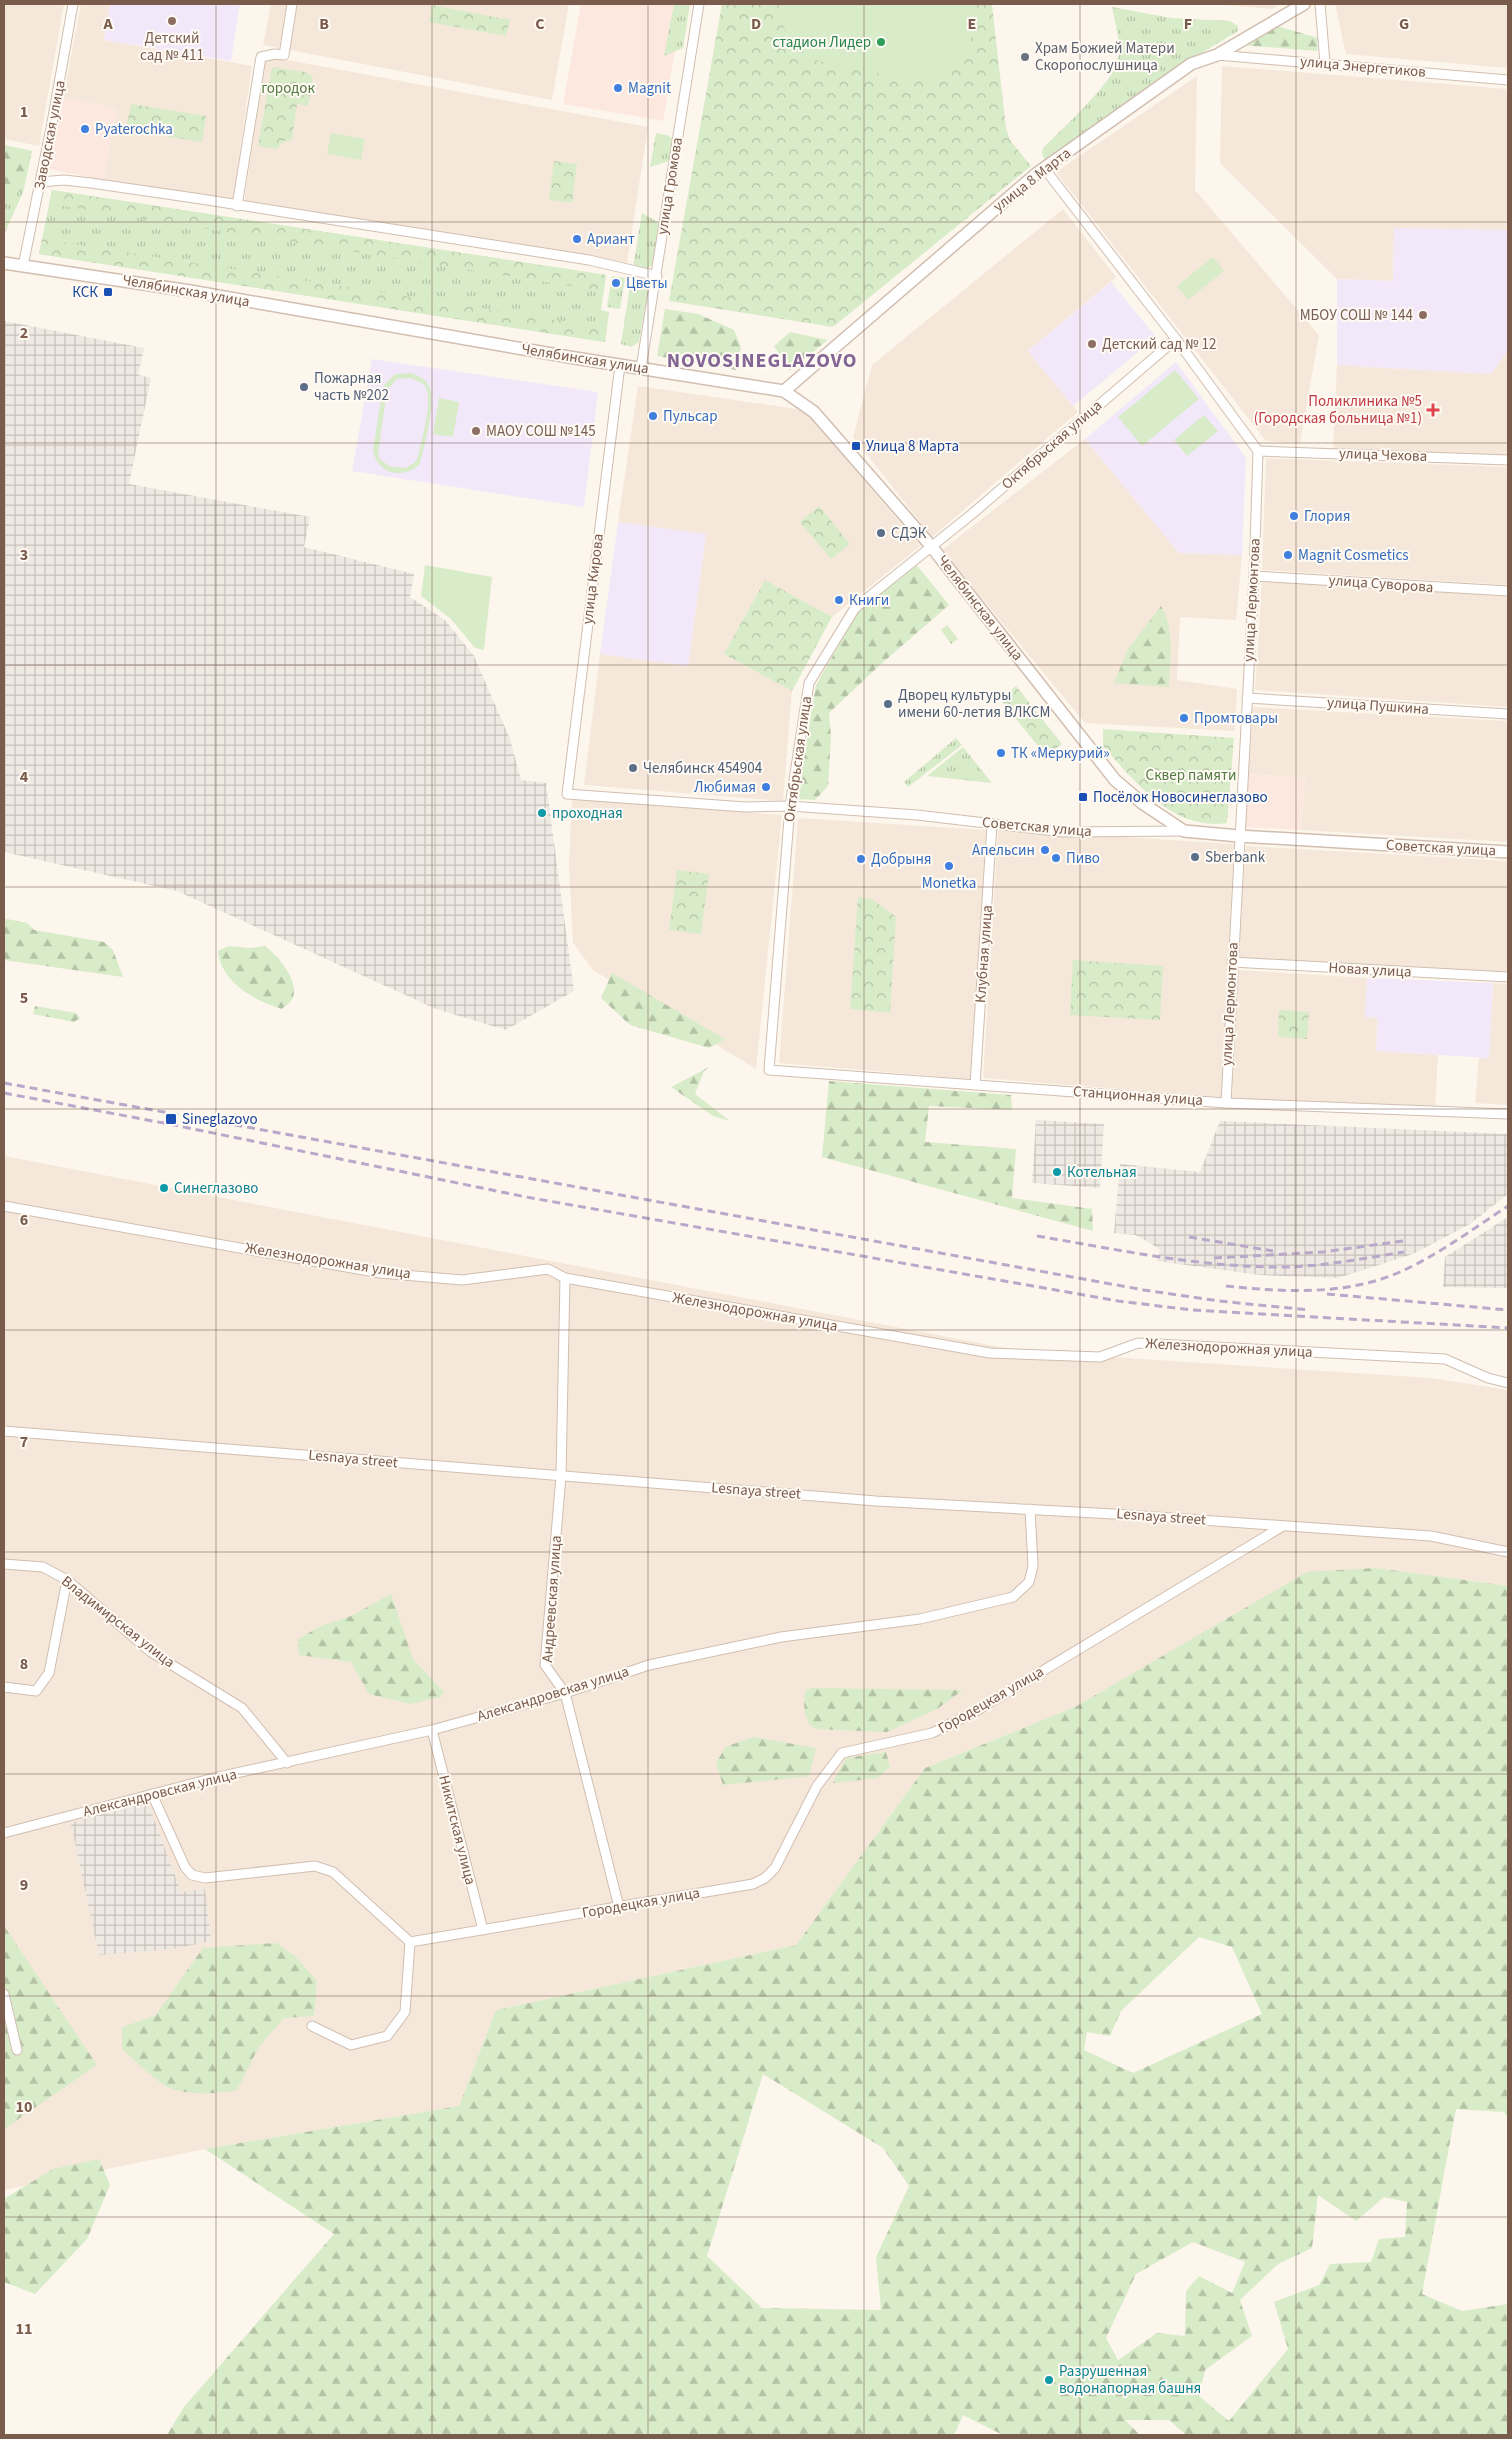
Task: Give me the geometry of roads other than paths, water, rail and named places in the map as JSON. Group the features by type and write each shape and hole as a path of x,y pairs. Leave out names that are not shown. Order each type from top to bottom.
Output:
{"street":[{"name":"Заводская улица","path":"23,266 41,182 74,4"},
{"path":"237,206 261,57 284,55 292,4"},
{"name":"улица Громова","path":"641,368 699,4"},
{"name":"улица 8 Марта","path":"784,391 1044,168 1191,64 1217,55 1304,4"},
{"path":"1320,4 1325,63"},
{"name":"улица Энергетиков","path":"1217,55 1508,80"},
{"path":"1044,168 1176,339 1258,451"},
{"path":"41,182 64,180 91,183 596,261 657,276"},
{"name":"Челябинская улица","path":"4,263 190,291 620,365 784,391 814,412 931,546 1115,780 1142,803 1184,831"},
{"name":"Октябрьская улица","path":"769,1070 790,806 809,683 855,608 972,514 1176,339"},
{"name":"улица Кирова","path":"567,794 620,365"},
{"name":"улица Чехова","path":"1258,451 1508,460"},
{"name":"улица Лермонтова","path":"1226,1102 1254,576 1258,451"},
{"name":"улица Суворова","path":"1254,576 1508,592"},
{"name":"улица Пушкина","path":"1247,698 1508,714"},
{"name":"Советская улица","path":"567,794 745,807 790,806 917,815 1071,832 1184,831 1508,852"},
{"name":"Клубная улица","path":"975,1085 992,824"},
{"name":"Новая улица","path":"1232,962 1508,977"},
{"name":"Станционная улица","path":"769,1070 1226,1102 1508,1114"},
{"name":"Железнодорожная улица","path":"4,1206 380,1273 462,1280 548,1269 565,1278 990,1354 1100,1356 1138,1343 1446,1359 1488,1378 1508,1383"},
{"name":"Андреевская улица","path":"565,1278 561,1476 545,1665 565,1693 620,1907"},
{"name":"Lesnaya street","path":"4,1431 876,1501 1030,1509 1431,1536 1508,1552"},
{"name":"Александровская улица","path":"4,1833 218,1777 432,1730 565,1693 668,1661 781,1637 920,1620 1013,1597 1029,1582 1032,1566 1030,1509"},
{"name":"Городецкая улица","path":"410,1942 753,1884 765,1878 775,1868 817,1786 842,1753 932,1733 976,1711 1283,1526"},
{"name":"Владимирская улица","path":"4,1564 43,1567 67,1580 152,1652 242,1708 287,1763"},
{"path":"4,1687 36,1691 49,1673 67,1580"},
{"name":"Никитская улица","path":"432,1730 483,1930"},
{"path":"152,1794 185,1867 192,1875 205,1878 315,1866 334,1872 410,1942 405,2012 387,2036 352,2045 312,2026"},
{"path":"4,1994 17,2050"}],"railway":[{"path":"4,1083 1144,1290 1219,1301 1309,1310"},
{"path":"4,1093 174,1125 526,1197 1118,1301 1192,1310 1508,1328"},
{"path":"1226,1286 1292,1291 1336,1289 1379,1280 1428,1258 1508,1206"},
{"path":"1037,1236 1154,1256 1242,1266 1305,1266 1404,1252"},
{"path":"1189,1237 1273,1251"},
{"path":"1214,1258 1323,1252 1403,1241"},
{"path":"1327,1294 1508,1310"}],"place":[{"name":"Детский сад № 411","path":"172,21"},
{"name":"стадион Лидер","path":"881,42"},
{"name":"Храм Божией Матери Скоропослушница","path":"1025,57"},
{"name":"Magnit","path":"618,88"},
{"name":"Pyaterochka","path":"85,129"},
{"name":"Ариант","path":"577,239"},
{"name":"Цветы","path":"616,283"},
{"name":"КСК","path":"108,292"},
{"name":"МБОУ СОШ № 144","path":"1423,315"},
{"name":"Детский сад № 12","path":"1092,344"},
{"name":"Пожарная часть №202","path":"304,387"},
{"name":"Поликлиника №5 (Городская больница №1)","path":"1433,410"},
{"name":"Пульсар","path":"653,416"},
{"name":"МАОУ СОШ №145","path":"476,431"},
{"name":"Улица 8 Марта","path":"856,446"},
{"name":"Глория","path":"1294,516"},
{"name":"СДЭК","path":"881,533"},
{"name":"Magnit Cosmetics","path":"1288,555"},
{"name":"Книги","path":"839,600"},
{"name":"Дворец культуры имени 60-летия ВЛКСМ","path":"888,704"},
{"name":"Промтовары","path":"1184,718"},
{"name":"ТК «Меркурий»","path":"1001,753"},
{"name":"Челябинск 454904","path":"633,768"},
{"name":"Любимая","path":"766,787"},
{"name":"Посёлок Новосинеглазово","path":"1083,797"},
{"name":"проходная","path":"542,813"},
{"name":"Апельсин","path":"1045,850"},
{"name":"Sberbank","path":"1195,857"},
{"name":"Пиво","path":"1056,858"},
{"name":"Добрыня","path":"861,859"},
{"name":"Monetka","path":"949,866"},
{"name":"Sineglazovo","path":"171,1119"},
{"name":"Котельная","path":"1057,1172"},
{"name":"Синеглазово","path":"164,1188"},
{"name":"Разрушенная водонапорная башня","path":"1049,2380"}],"district":[{"name":"NOVOSINEGLAZOVO","path":"762,361"}],"park label":[{"name":"городок","path":"288,88"},
{"name":"Сквер памяти","path":"1191,775"}]}
